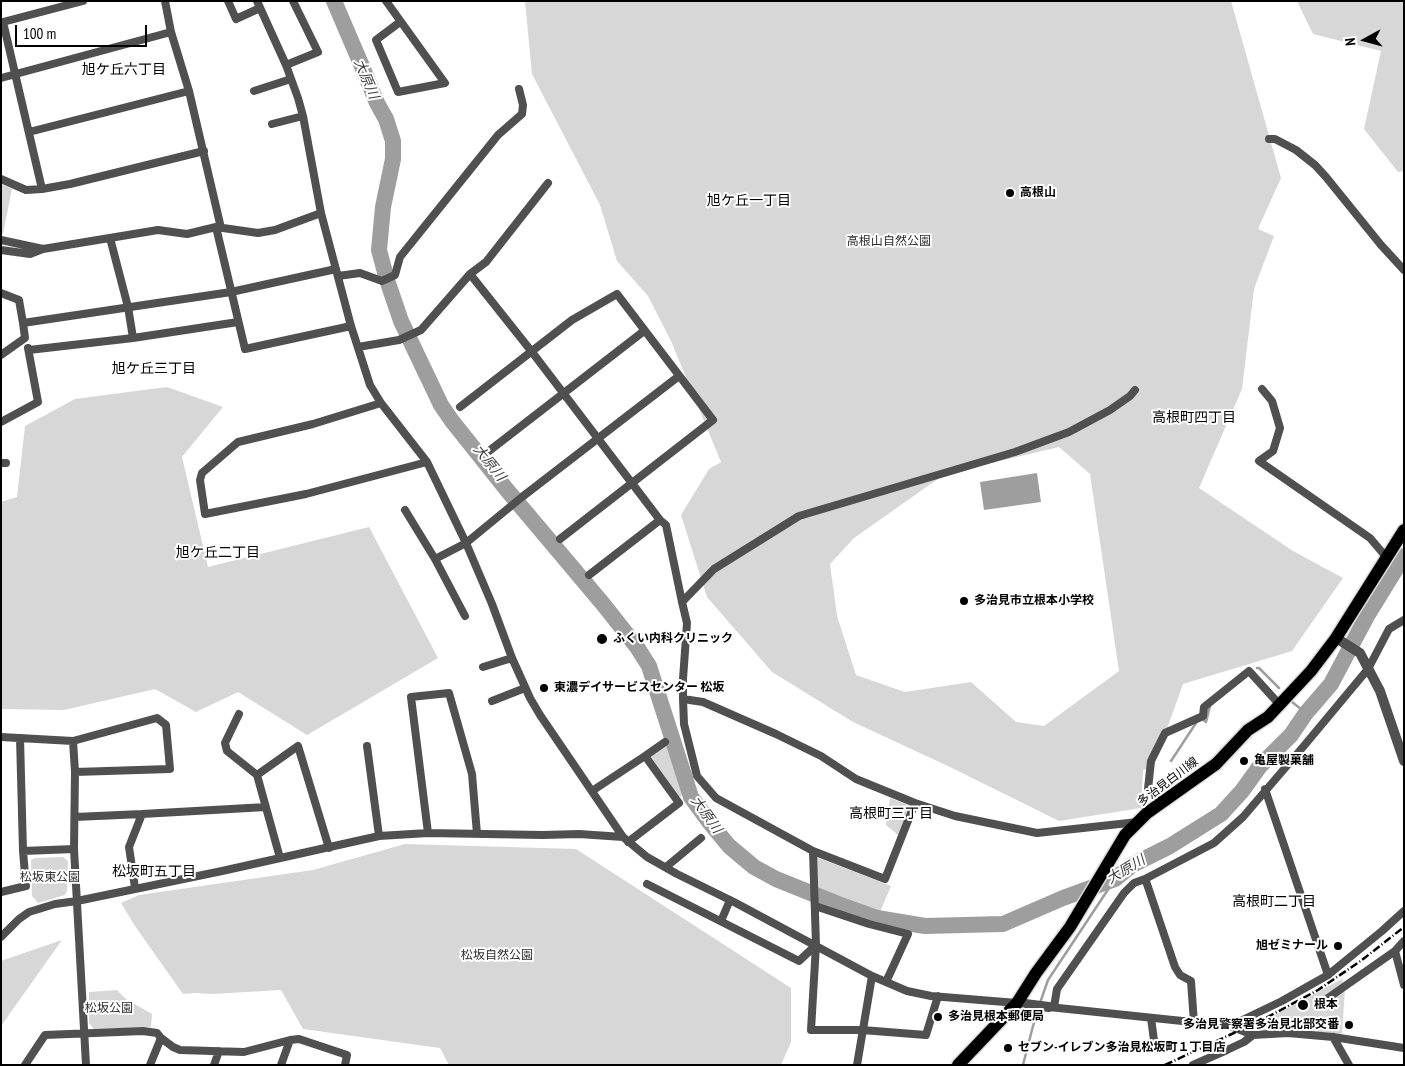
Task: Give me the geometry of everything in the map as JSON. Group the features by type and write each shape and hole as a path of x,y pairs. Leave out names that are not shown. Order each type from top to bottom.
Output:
{"main road":[{"name":"多治見白川線","path":"961,1064 1017,1003 1036,973 1070,927 1125,835 1162,802 1216,764 1248,730 1268,717 1340,640 1404,530"}],"street":[{"path":"42,189 3,22 84,1"},
{"path":"165,1 204,150 244,349 351,326"},
{"path":"228,1 236,19 258,5 286,65 303,116 321,213 351,326 370,385 381,403 427,462 466,543 525,688 540,715 626,839 647,857 872,976 907,991 931,996 1017,1003 1230,1026 1253,1036 1288,1033 1333,1037 1404,1048"},
{"path":"286,65 318,52 293,1"},
{"path":"386,1 445,83 398,92 376,40 400,22"},
{"path":"1,78 172,32"},
{"path":"254,91 291,79"},
{"path":"24,323 232,292 337,272 360,273 382,281 395,276 400,256 498,135 522,114 523,105 519,89"},
{"path":"29,132 189,91"},
{"path":"272,124 303,116"},
{"path":"1269,139 1275,139 1296,150 1315,165 1404,270"},
{"path":"1,179 26,190 42,189 70,184 204,150"},
{"path":"358,347 399,340 421,330 470,274 486,262 548,183"},
{"path":"1,250 30,254 43,249 158,230 188,234 219,228 258,233 276,230 321,213"},
{"path":"110,238 128,307 133,338"},
{"path":"1,240 43,249"},
{"path":"470,274 564,393 660,520 666,525 688,623 683,679 684,724 697,776 716,798 812,851 885,879 914,803"},
{"path":"1,293 19,300 38,402 1,422"},
{"path":"460,408 572,320 617,294 713,420 560,539"},
{"path":"29,350 133,338 238,322"},
{"path":"489,450 644,331"},
{"path":"1,355 25,338"},
{"path":"435,559 466,543 522,497 679,376"},
{"path":"682,602 714,569 799,516 1006,455 1069,432 1110,410 1130,396 1135,390"},
{"path":"1262,390 1272,400 1280,428 1274,451 1259,461 1370,538 1386,558"},
{"path":"381,403 313,424 238,442 202,473 200,480 205,514 306,494 427,462"},
{"path":"406,510 435,559 465,616"},
{"path":"589,575 660,520"},
{"path":"1052,1007 1057,989 1124,893 1134,883 1214,842 1243,817 1368,669 1389,629 1404,620"},
{"path":"1340,640 1360,653 1380,691 1404,761"},
{"path":"483,668 512,658"},
{"path":"1162,802 1148,789 1151,761 1166,733 1203,716 1204,707 1249,671 1279,704"},
{"path":"492,701 525,688"},
{"path":"428,833 411,697 449,693 472,774 477,834"},
{"path":"683,699 703,702 822,756 856,779 914,803 955,816 1037,833 1138,822"},
{"path":"239,714 226,743 227,751 257,775 280,858"},
{"path":"1,737 73,740 157,718 166,725 170,769 75,772"},
{"path":"1,892 26,886 23,852 20,738"},
{"path":"73,740 75,772 74,849 86,1065"},
{"path":"592,791 665,742"},
{"path":"257,775 298,746 329,848"},
{"path":"367,746 379,836"},
{"path":"1,937 29,912 55,904 77,901 379,836 428,833 543,836 579,834 626,839 679,803 645,756"},
{"path":"1265,789 1328,975"},
{"path":"75,817 266,807"},
{"path":"135,888 129,847 142,814"},
{"path":"666,867 701,838"},
{"path":"23,852 74,849"},
{"path":"812,851 816,945 811,1030 862,1030 926,1035 938,996"},
{"path":"1145,879 1175,967 1180,975 1191,981 1194,1023"},
{"path":"647,884 798,961 816,945"},
{"path":"721,921 730,900"},
{"path":"815,906 869,924 908,934 886,982"},
{"path":"1230,1026 1282,1001 1328,975 1382,932 1404,911"},
{"path":"1328,998 1395,951 1404,941"},
{"path":"1395,951 1404,985"},
{"path":"857,1065 872,976"},
{"path":"1150,1018 1155,1048"},
{"path":"25,1065 45,1035 148,1031 157,1033 173,1048 180,1050 244,1052 299,1039 348,1055 345,1065"},
{"path":"1193,1065 1253,1036"},
{"path":"1333,1037 1349,1065"},
{"path":"150,1065 161,1038"},
{"path":"281,1065 290,1040"},
{"path":"214,1065 219,1051"}],"green space":[{"name":"高根山自然公園","path":"525,1 1231,1 1281,178 1258,229 1274,236 1254,289 1242,389 1199,488 1293,551 1343,578 1292,651 1183,684 1153,768 1143,770 1141,808 1059,821 853,722 772,672 707,597 681,515 709,469 721,462 671,341 648,296 617,261 600,205 532,74","holes":["1059,447 1090,474 1119,671 1044,726 1016,722 971,682 905,692 856,675 837,616 830,564 854,538 945,474"]},
{"path":"1297,1 1404,2 1404,171 1398,172 1364,129 1381,51 1313,34"},
{"path":"1,184 12,189 3,234 1,233"},
{"path":"167,387 223,407 182,457 208,567 369,527 438,658 307,735 238,692 196,712 155,689 64,710 1,709 1,502 17,497 25,426 75,399"},
{"path":"666,744 682,793 681,797 677,796 650,760 651,754"},
{"path":"890,798 911,806 899,836 886,825"},
{"name":"松坂自然公園","path":"405,844 576,849 791,988 791,1042 781,1065 449,1065 440,1048 303,1029 281,990 183,994 121,903 139,895 313,870"},
{"name":"松坂東公園","path":"63,857 68,861 67,891 65,895 38,903 32,896 31,860 35,858"},
{"path":"816,857 891,886 880,912 817,891"},
{"path":"62,940 35,978 1,1026 1,961"},
{"path":"1342,979 1345,988 1342,1034 1250,1029 1258,1024"},
{"name":"松坂公園","path":"117,990 126,999 152,1014 151,1027 94,1029 89,1023 89,992"}],"shaded area":[{"path":"1037,473 1041,502 984,510 980,482"}],"waterway":[{"name":"大原川","path":"334,1 377,103 386,119 393,141 393,159 383,207 379,250 401,321 441,405 507,490 637,647 649,666 691,797 729,846 754,867 776,879 877,918 925,926 1003,924 1063,898 1115,879 1132,865 1170,846 1221,814 1242,791 1260,766 1291,735 1306,713 1331,684 1367,616 1404,556"},
{"path":"1257,668 1279,688"},
{"path":"1292,702 1306,713"},
{"path":"1202,719 1206,722 1210,706"},
{"path":"1171,761 1198,720"},
{"path":"1040,1003 1048,980 1115,879"},
{"path":"1023,1065 1039,1008"}],"railway":[{"path":"1165,1065 1264,1019 1318,990 1362,960 1404,927"}],"place":[{"name":"高根山","path":"1010,193"},
{"name":"多治見市立根本小学校","path":"964,601"},
{"name":"ふくい内科クリニック","path":"602,639"},
{"name":"東濃デイサービスセンター 松坂","path":"544,688"},
{"name":"亀屋製菓舗","path":"1244,761"},
{"name":"旭ゼミナール","path":"1338,946"},
{"name":"根本","path":"1303,1005"},
{"name":"多治見根本郵便局","path":"938,1017"},
{"name":"多治見警察署多治見北部交番","path":"1349,1025"},
{"name":"セブン-イレブン多治見松坂町１丁目店","path":"1008,1048"}],"district":[{"name":"旭ケ丘六丁目","path":"124,70"},
{"name":"旭ケ丘一丁目","path":"749,201"},
{"name":"旭ケ丘三丁目","path":"154,369"},
{"name":"高根町四丁目","path":"1194,418"},
{"name":"旭ケ丘二丁目","path":"218,553"},
{"name":"高根町三丁目","path":"891,814"},
{"name":"松坂町五丁目","path":"154,872"},
{"name":"高根町二丁目","path":"1274,902"}]}
